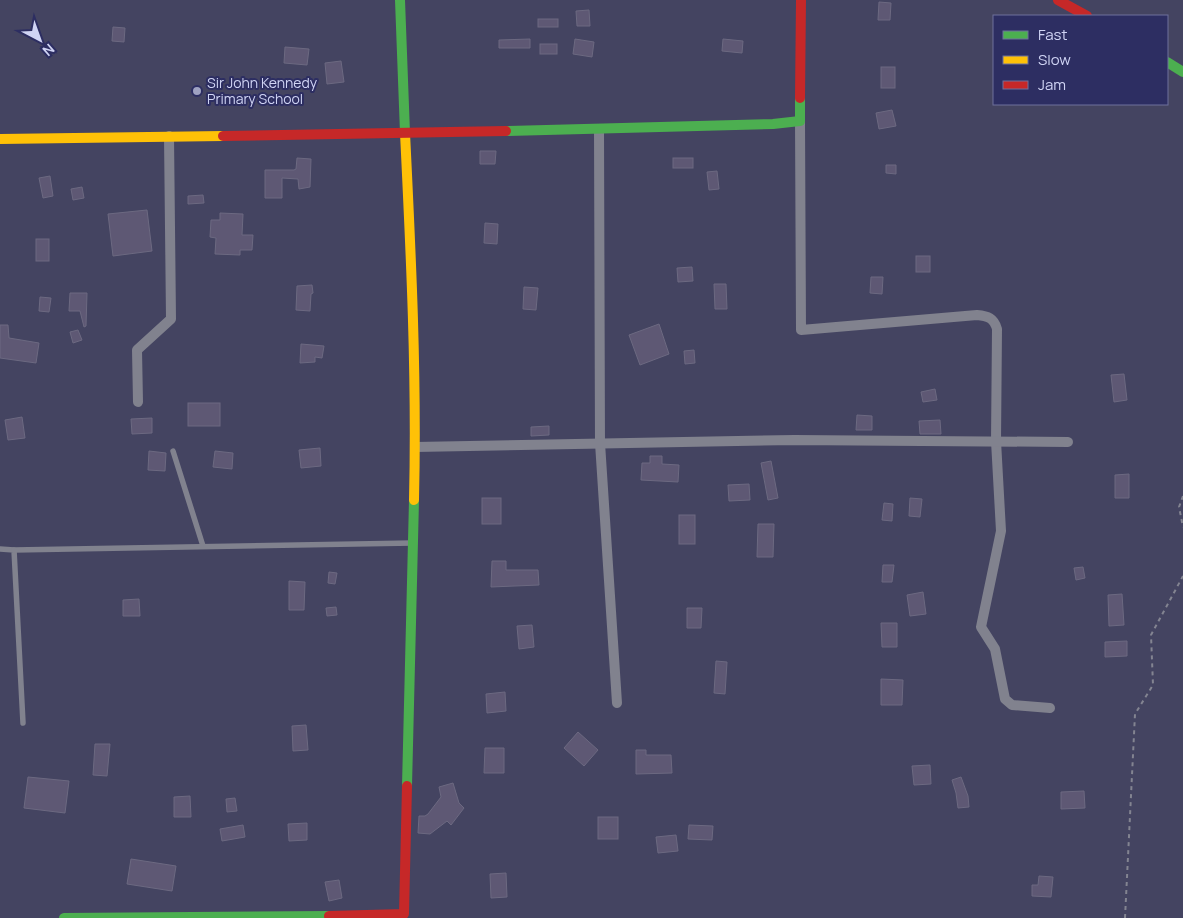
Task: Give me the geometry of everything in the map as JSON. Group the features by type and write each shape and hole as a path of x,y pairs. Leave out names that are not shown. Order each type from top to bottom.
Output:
{"street":[{"path":"64,918 304,918 404,914 415,447 412,291 400,0"},
{"path":"801,0 801,330 977,314 988,316 995,322 997,329 996,441 1001,531 981,627 995,649 1005,699 1012,705 1050,708"},
{"path":"1058,0 1085,15"},
{"path":"1168,63 1183,72"},
{"path":"0,139 599,130 773,124 800,121"},
{"path":"599,130 600,443 618,702"},
{"path":"138,402 137,350 171,319 169,136"},
{"path":"415,447 794,440 1068,442"}],"lane":[{"path":"173,451 203,546"},
{"path":"0,549 413,543"},
{"path":"14,550 23,723"}],"path":[{"path":"1183,496 1178,507 1183,527"},
{"path":"1125,918 1135,714 1153,684 1152,635 1183,576"}],"building":[{"path":"879,2 891,3 890,20 878,20"},
{"path":"589,10 590,26 577,26 576,11"},
{"path":"538,19 558,19 558,27 538,27"},
{"path":"113,27 125,28 124,42 112,41"},
{"path":"530,39 530,48 499,48 499,40"},
{"path":"575,39 594,42 592,57 573,54"},
{"path":"723,39 743,41 742,53 722,51"},
{"path":"540,44 557,44 557,54 540,54"},
{"path":"285,47 309,49 307,65 284,63"},
{"path":"341,61 344,82 327,84 325,63"},
{"path":"881,67 895,67 895,88 881,88"},
{"path":"892,110 896,126 879,129 876,113"},
{"path":"480,151 496,151 495,164 480,164"},
{"path":"297,158 311,159 310,187 299,189 298,179 282,178 282,198 265,198 265,170 294,170 296,169"},
{"path":"673,158 693,158 693,168 673,168"},
{"path":"886,165 896,165 896,174 886,173"},
{"path":"717,171 719,189 709,190 707,172"},
{"path":"50,176 53,196 43,198 39,178"},
{"path":"82,187 84,198 73,200 71,189"},
{"path":"203,195 204,203 188,204 188,196"},
{"path":"147,210 152,251 113,256 108,214"},
{"path":"220,213 243,214 242,235 253,235 252,250 240,250 240,255 215,254 216,238 210,237 211,220 220,220"},
{"path":"485,223 498,224 497,244 484,243"},
{"path":"36,239 49,239 49,261 36,261"},
{"path":"916,256 930,256 930,272 916,272"},
{"path":"692,267 693,281 678,282 677,268"},
{"path":"871,277 883,277 882,294 870,293"},
{"path":"714,284 726,284 727,309 715,309"},
{"path":"312,285 313,293 311,294 310,311 296,310 297,286"},
{"path":"524,287 538,288 536,310 523,309"},
{"path":"70,293 87,293 86,326 84,327 80,311 69,311"},
{"path":"40,297 51,298 49,312 39,311"},
{"path":"659,324 669,354 640,365 629,335"},
{"path":"0,325 8,325 9,338 39,343 36,363 0,358"},
{"path":"78,330 82,340 73,343 70,332"},
{"path":"301,344 324,346 322,358 315,357 315,362 300,363"},
{"path":"694,350 695,363 685,364 684,351"},
{"path":"1124,374 1127,400 1114,402 1111,375"},
{"path":"935,389 937,400 923,402 921,392"},
{"path":"188,403 220,403 220,426 188,426"},
{"path":"857,415 872,416 872,430 856,430"},
{"path":"22,417 25,438 8,440 5,420"},
{"path":"152,418 152,433 132,434 131,419"},
{"path":"940,420 941,434 920,434 919,421"},
{"path":"549,426 549,435 531,436 531,427"},
{"path":"320,448 321,466 301,468 299,450"},
{"path":"149,451 166,453 165,471 148,470"},
{"path":"215,451 233,453 232,469 213,467"},
{"path":"650,456 662,456 662,464 679,465 678,482 641,480 642,463 650,463"},
{"path":"771,461 778,498 768,500 761,463"},
{"path":"1129,474 1129,498 1115,498 1115,475"},
{"path":"749,484 750,500 729,501 728,485"},
{"path":"482,498 501,498 501,524 482,524"},
{"path":"910,498 922,499 920,517 909,516"},
{"path":"884,503 893,504 892,521 882,520"},
{"path":"679,515 695,515 695,544 679,544"},
{"path":"758,524 774,524 773,557 757,557"},
{"path":"492,561 506,561 506,570 538,570 539,585 491,587"},
{"path":"883,565 894,565 892,582 882,582"},
{"path":"1083,567 1085,578 1076,580 1074,568"},
{"path":"329,572 337,573 335,584 328,583"},
{"path":"289,581 305,582 304,610 289,610"},
{"path":"923,592 926,614 910,616 907,595"},
{"path":"1122,594 1124,625 1109,626 1108,595"},
{"path":"139,599 140,616 123,616 123,600"},
{"path":"336,607 337,615 327,616 326,608"},
{"path":"687,608 702,608 701,628 687,628"},
{"path":"881,623 897,623 897,647 882,647"},
{"path":"532,625 534,647 519,649 517,626"},
{"path":"1127,641 1127,656 1105,657 1105,642"},
{"path":"716,661 727,662 725,694 714,693"},
{"path":"881,679 903,680 902,705 881,705"},
{"path":"505,692 506,711 487,713 486,694"},
{"path":"306,725 308,750 293,751 292,726"},
{"path":"578,732 598,750 584,766 564,748"},
{"path":"95,744 110,744 107,776 93,775"},
{"path":"485,748 504,748 504,773 484,773"},
{"path":"636,750 646,750 646,755 671,755 672,773 636,774"},
{"path":"930,765 931,784 914,785 912,766"},
{"path":"28,777 69,781 65,813 24,808"},
{"path":"961,777 968,796 969,807 958,808 952,780"},
{"path":"453,783 459,803 464,808 451,825 447,821 430,834 418,833 419,816 428,814 441,797 439,787"},
{"path":"1084,791 1085,808 1061,809 1061,792"},
{"path":"190,796 191,817 174,817 174,797"},
{"path":"235,798 237,811 227,812 226,799"},
{"path":"598,817 618,817 618,839 598,839"},
{"path":"307,823 307,840 289,841 288,824"},
{"path":"243,825 245,837 222,841 220,829"},
{"path":"689,825 713,826 712,840 688,839"},
{"path":"676,835 678,851 658,853 656,837"},
{"path":"131,859 176,866 172,891 127,884"},
{"path":"506,873 507,897 491,898 490,874"},
{"path":"1039,876 1053,877 1051,897 1032,896 1032,885 1038,885"},
{"path":"339,880 342,898 329,901 325,882"}],"traffic: fast":[{"path":"400,0 405,133"},
{"path":"1168,63 1183,72"},
{"path":"506,131 773,124 800,121 800,98"},
{"path":"407,786 414,500"},
{"path":"64,918 329,916"}],"traffic: slow":[{"path":"405,133 414,362 414,500"},
{"path":"0,139 223,136"}],"traffic: jam":[{"path":"800,98 801,0"},
{"path":"1058,0 1085,15"},
{"path":"223,136 506,131"},
{"path":"329,916 404,914 407,786"}],"place":[{"name":"Sir John Kennedy Primary School","path":"197,91"}]}
